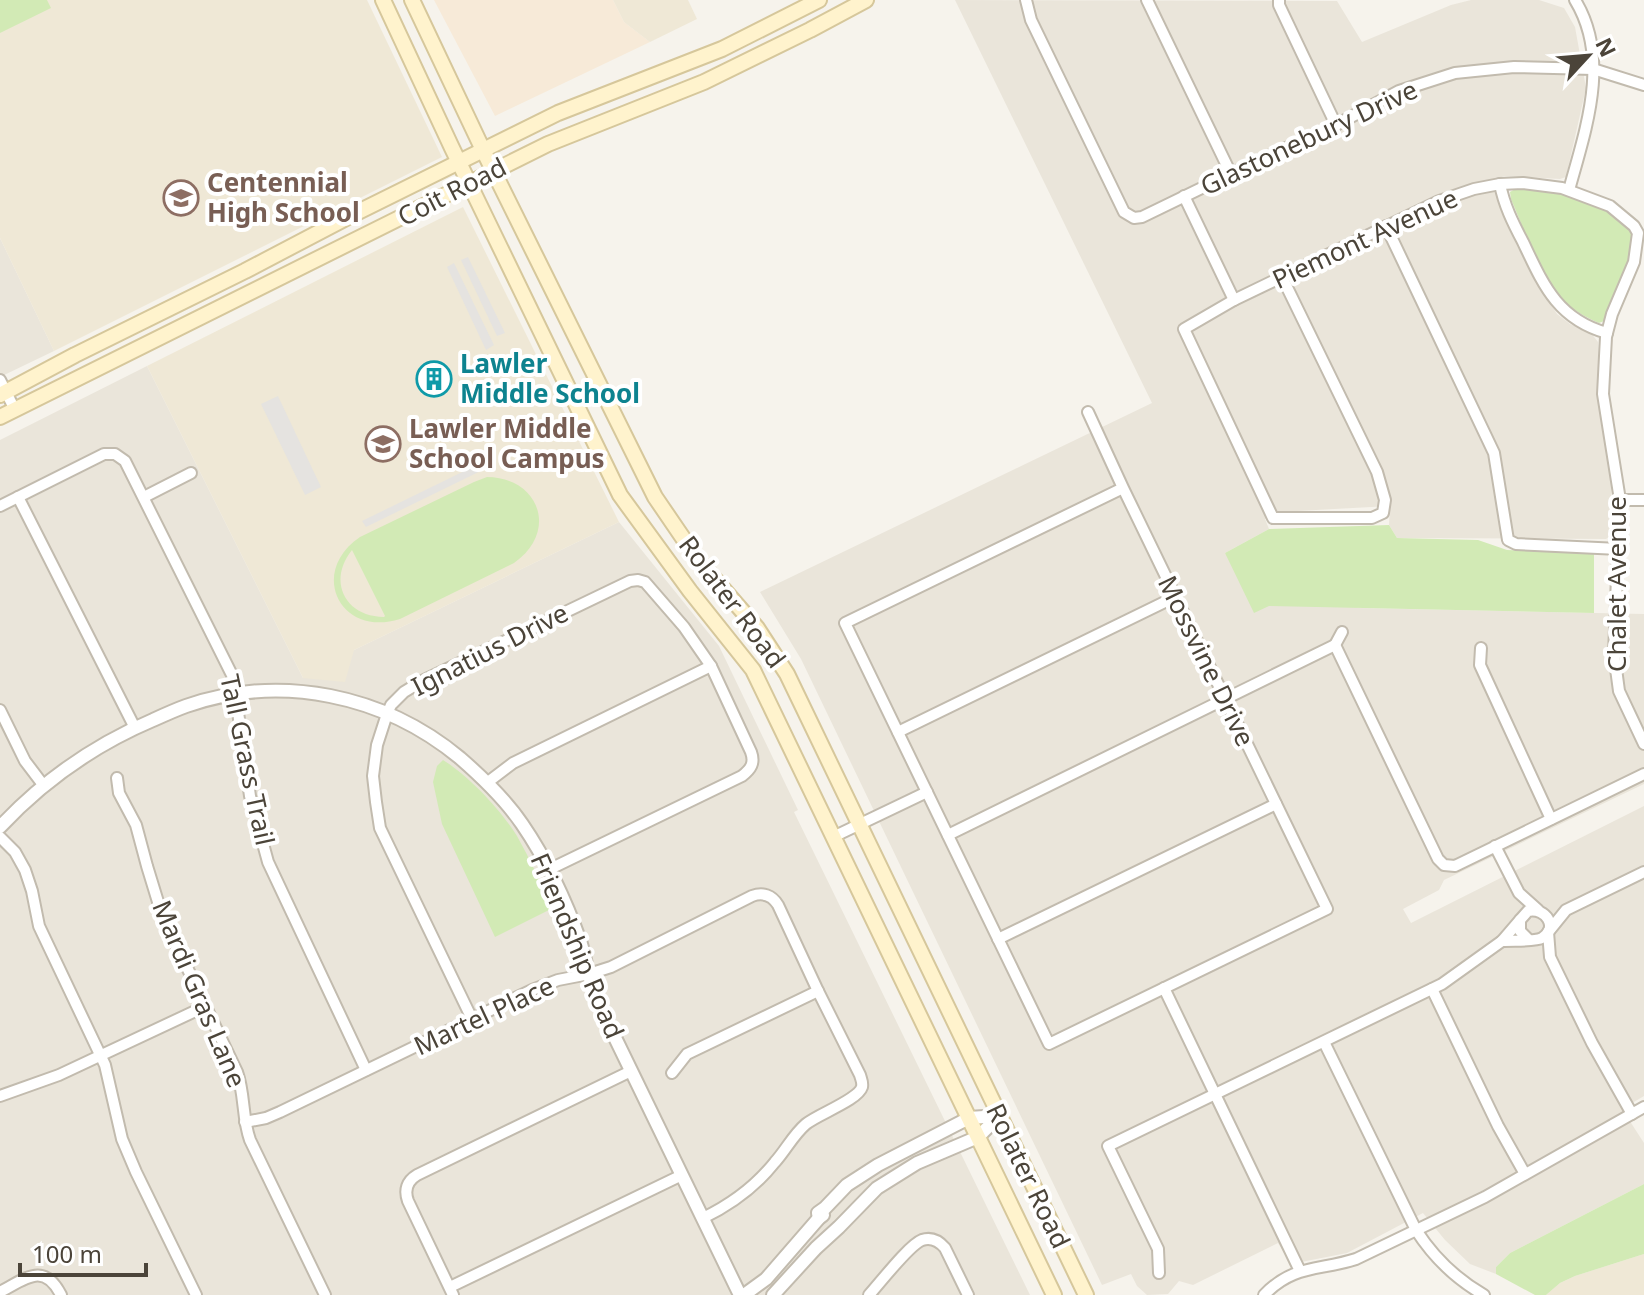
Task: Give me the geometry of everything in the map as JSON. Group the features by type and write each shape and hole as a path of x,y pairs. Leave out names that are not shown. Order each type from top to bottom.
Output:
{"main road":[{"name":"Rolater Road","path":"383,0 620,495 753,670 1054,1295"},
{"name":"Rolater Road","path":"412,0 652,491 698,560 757,628 787,674 1086,1295"},
{"name":"Coit Road","path":"2,389 189,300 558,113 722,49 819,0"},
{"name":"Coit Road","path":"0,417 548,144 704,82 866,0"},
{"path":"800,9 810,30"},
{"path":"657,76 665,98"},
{"path":"189,300 199,317"},
{"path":"554,359 580,347"},
{"path":"627,505 652,491"}],"street":[{"name":"Glastonebury Drive","path":"1026,0 1031,20 1123,211 1130,217 1139,218 1265,160 1399,91 1455,73 1514,67 1593,69 1644,85"},
{"path":"1147,0 1231,174"},
{"path":"1279,0 1336,125"},
{"path":"1569,190 1590,108 1593,69 1591,36 1575,0"},
{"path":"1500,184 1508,211 1550,295 1575,319 1607,333"},
{"name":"Piemont Avenue","path":"1282,277 1377,472 1385,500 1383,513 1372,518 1273,518 1183,330 1234,300 1386,226 1453,195 1474,189 1500,184 1535,184 1569,190 1610,206 1638,232"},
{"path":"1184,196 1234,300"},
{"path":"1386,226 1494,453 1508,540 1516,544 1619,549"},
{"name":"Chalet Avenue","path":"1638,232 1634,262 1607,333 1603,394 1620,500 1614,654 1619,691 1644,744"},
{"path":"2,389 15,410"},
{"name":"Mossvine Drive","path":"1088,412 1327,909 1164,988"},
{"name":"Tall Grass Trail","path":"18,497 101,455 118,455 127,464 233,677 250,796 268,862 366,1070"},
{"path":"144,497 191,473"},
{"path":"1123,488 845,623 1049,1044 1164,988 1300,1271"},
{"path":"0,506 18,497 135,728"},
{"path":"1620,500 1644,500"},
{"name":"Ignatius Drive","path":"472,1019 380,828 373,776 377,745 391,706 404,692 422,681 630,581 638,580 645,582 684,627 711,666"},
{"path":"898,732 1175,597"},
{"path":"948,835 1335,645 1342,632"},
{"path":"1335,645 1438,859 1446,866 1455,866 1644,774"},
{"path":"1481,648 1480,665 1551,819"},
{"path":"488,782 513,763 711,666 754,759 751,766 742,776 548,870"},
{"name":"Friendship Road","path":"0,827 44,786 89,752 112,738 187,705 236,694 276,690 316,693 348,699 416,727 441,743 488,782 522,824 574,924 606,1019 742,1295"},
{"path":"0,710 25,761 44,786"},
{"name":"Mardi Gras Lane","path":"117,778 119,793 136,825 162,915 237,1072 242,1088 245,1122 253,1147 325,1295"},
{"path":"833,837 927,792"},
{"path":"998,939 1276,804"},
{"path":"0,837 15,852 25,870 39,926 101,1055 122,1139 196,1295"},
{"path":"1495,846 1519,893 1548,919 1550,957 1587,1034 1632,1114"},
{"path":"1159,1273 1158,1249 1108,1146 1452,978 1502,941 1528,911 1566,910 1643,874"},
{"path":"1519,893 1521,933 1550,957"},
{"name":"Martel Place","path":"245,1122 273,1115 532,990 614,965 760,894 776,902 818,991"},
{"path":"1502,941 1542,938 1566,910"},
{"path":"1432,989 1498,1126 1525,1174"},
{"path":"672,1073 687,1054 818,991 862,1082 861,1090 853,1097 795,1134 755,1184 703,1218"},
{"path":"0,1096 59,1075 206,1006"},
{"path":"1324,1042 1416,1230 1446,1267 1484,1295"},
{"path":"631,1071 417,1175 407,1186 406,1198 452,1291 682,1175"},
{"path":"1264,1295 1283,1279 1300,1271 1356,1259 1476,1201 1644,1107"},
{"path":"742,1295 766,1279 838,1193 853,1181 969,1118 999,1116"},
{"path":"773,1295 816,1248 885,1182 917,1163 978,1137 999,1116"},
{"path":"853,1181 868,1196"},
{"path":"823,1211 843,1223"},
{"path":"869,1295 917,1243 926,1239 936,1240 945,1248 968,1295"},
{"path":"0,1292 33,1276 42,1275 55,1283 61,1295"}],"shaded area":[{"name":"Centennial High School","path":"0,0 367,0 442,157 54,351 0,238"},
{"path":"434,0 613,0 624,22 650,42 495,116"},
{"path":"613,0 688,0 697,19 650,42 624,22"},
{"path":"955,0 1337,1 1362,42 1451,5 1471,0 1539,0 1564,8 1575,27 1586,88 1566,177 1504,176 1493,180 1499,201 1539,286 1557,314 1591,333 1598,342 1602,417 1611,475 1613,534 1606,539 1397,538 1389,525 1390,506 1279,512 1265,519 1269,529 1225,553 1269,606 1346,601 1358,608 1644,614 1644,784 1444,880 1439,890 1403,909 1411,923 1644,806 1644,1096 1622,1109 1644,1143 1644,1184 1510,1253 1496,1267 1496,1274 1470,1264 1423,1213 1347,1253 1291,1264 1278,1243 1193,1285 1179,1281 1168,1294 1147,1295 1137,1286 1131,1274 1102,1285 801,659 760,592 1152,403"},
{"name":"Lawler Middle School Campus","path":"463,207 619,522 354,650 345,682 303,678 147,366"},
{"path":"0,238 54,351 0,377"},
{"path":"468,257 505,333 497,336 461,260"},
{"path":"454,263 494,345 486,350 447,267"},
{"path":"147,366 303,678 354,650 619,522 719,646 798,810 794,812 1030,1295 0,1295 0,440"},
{"path":"278,396 321,487 305,495 261,404"},
{"path":"493,457 495,464 366,527 362,521"},
{"path":"1644,1254 1644,1295 1546,1295 1575,1276"}],"green space":[{"path":"0,0 47,0 51,8 0,33"},
{"path":"1517,188 1555,190 1579,198 1616,216 1631,231 1631,250 1604,321 1599,323 1579,313 1555,291 1511,199 1510,192"},
{"path":"487,477 505,480 531,497 539,523 528,551 514,563 400,619 379,622 361,619 347,611 338,598 334,583 336,567 344,551 360,537","holes":["352,550 385,616 359,611 344,595 341,574"]},
{"path":"1389,525 1397,538 1478,540 1507,550 1594,553 1594,613 1269,606 1254,613 1225,553 1269,529"},
{"path":"443,760 474,784 510,826 553,908 495,937 442,824 433,782 437,766"},
{"path":"1644,1184 1644,1254 1575,1276 1546,1295 1535,1295 1496,1274 1496,1267 1510,1253"}],"place":[{"name":"Centennial High School","path":"181,198"},
{"name":"Lawler Middle School","path":"434,379"},
{"name":"Lawler Middle School Campus","path":"383,444"}]}
